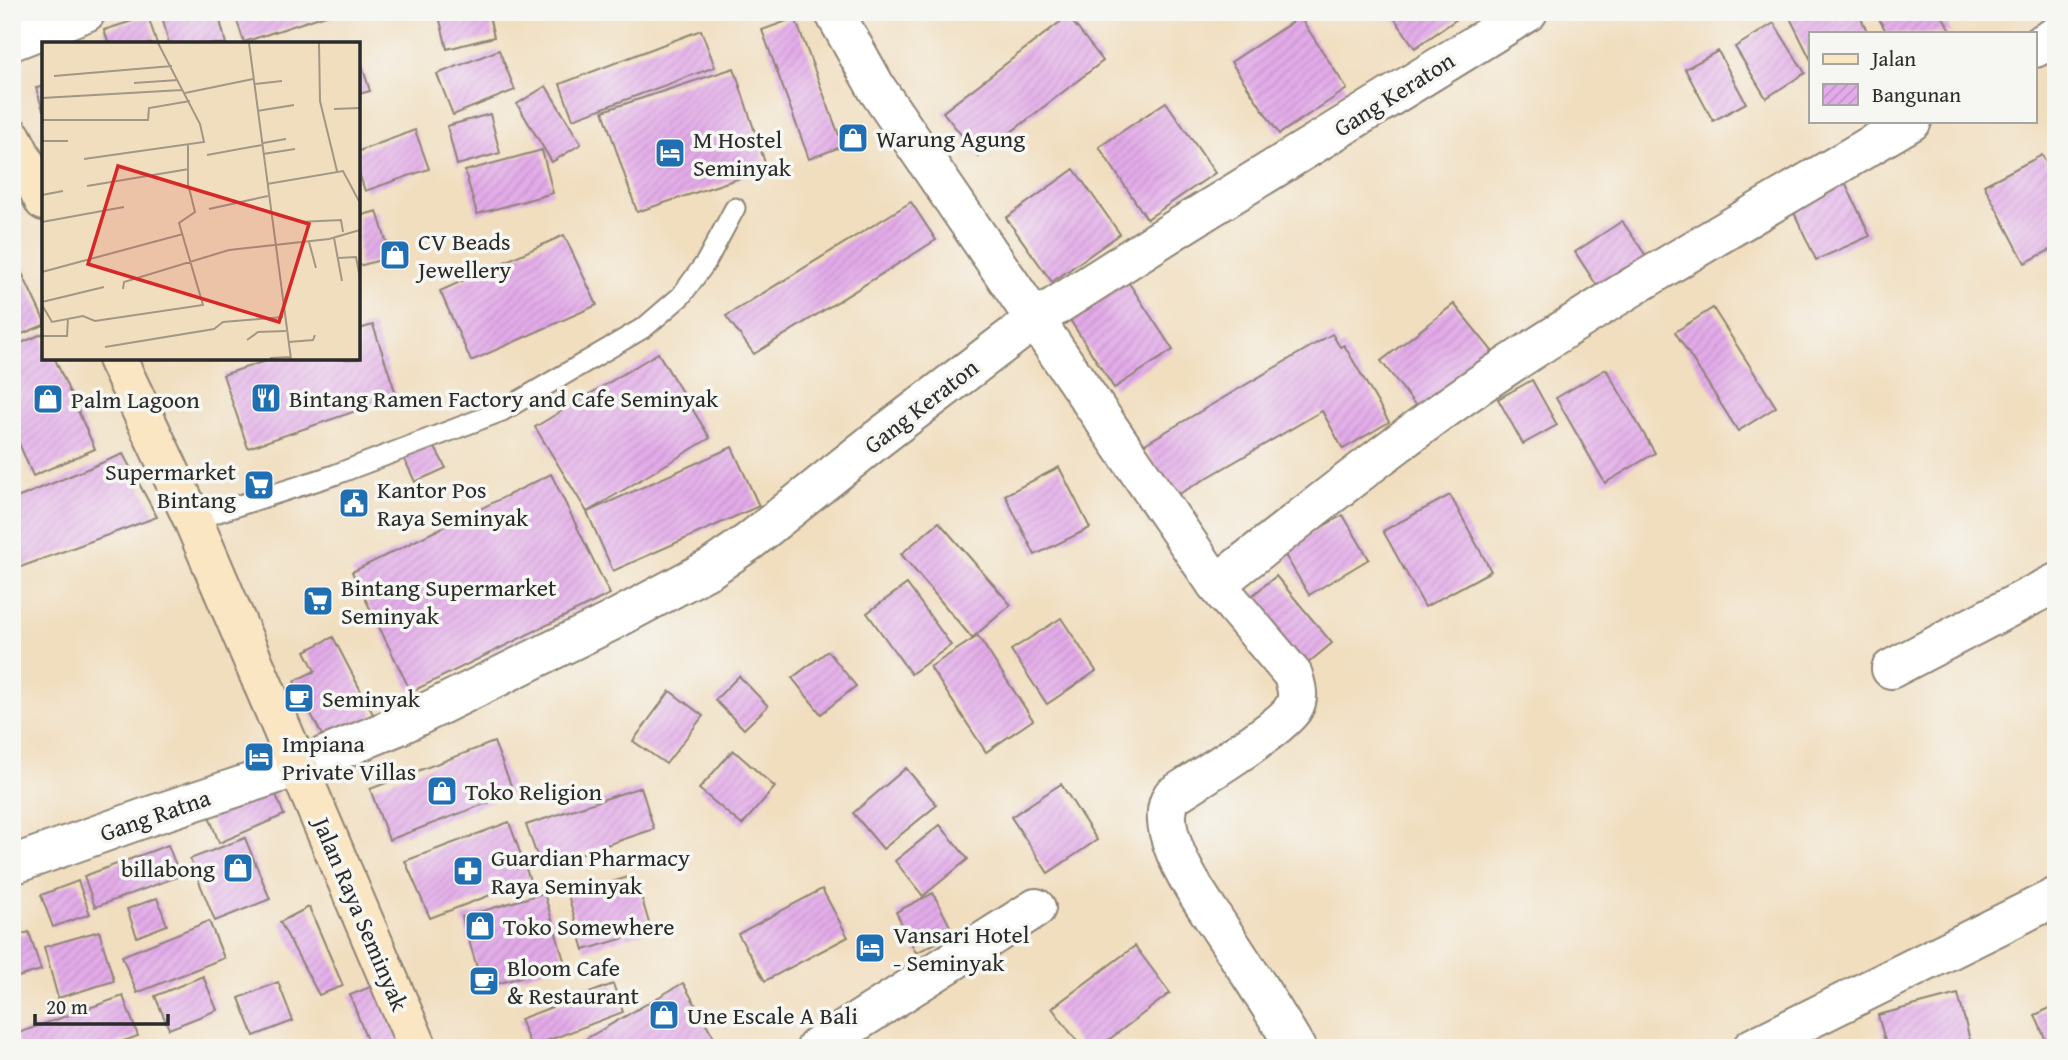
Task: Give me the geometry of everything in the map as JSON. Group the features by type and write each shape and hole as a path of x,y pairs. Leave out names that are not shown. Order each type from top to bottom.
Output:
{"main road":[{"path":"24,157 42,197"},
{"name":"Jalan Raya Seminyak","path":"117,360 193,520 418,1048"}],"street":[{"path":"12,41 86,12"},
{"path":"834,12 877,89 1216,584 1293,675 1298,694 1293,709 1270,730 1172,796 1166,816 1170,835 1188,878 1296,1048"},
{"name":"Gang Keraton","path":"298,766 400,725 610,622 711,568 750,541 1034,320 1528,12"},
{"path":"2036,47 2056,36"},
{"path":"1216,584 1410,434 1498,372 1598,307 1910,122"},
{"path":"1891,669 2056,583"},
{"name":"Gang Ratna","path":"12,865 298,766"},
{"path":"1752,1048 2056,897"},
{"path":"816,1048 1036,908"}],"lane":[{"path":"193,520 334,475 502,411 645,327 681,296 706,262 735,208"}],"building":[{"path":"161,12 218,12 226,42 168,42"},
{"path":"234,12 332,12 332,13 244,42"},
{"path":"438,12 488,12 494,37 447,49"},
{"path":"1390,12 1467,12 1415,48"},
{"path":"1787,12 1858,12 1868,32 1809,32 1809,56"},
{"path":"1875,12 1940,12 1951,32 1886,32"},
{"path":"148,16 156,42 108,42 104,30"},
{"path":"1068,16 1103,61 979,157 943,112"},
{"path":"1300,17 1347,89 1279,134 1231,62"},
{"path":"795,18 843,146 809,159 762,30"},
{"path":"1774,23 1805,73 1766,98 1735,47"},
{"path":"701,30 715,67 573,119 560,84"},
{"path":"499,50 515,90 453,115 437,74"},
{"path":"1718,51 1746,103 1713,121 1685,69"},
{"path":"360,59 370,91 360,94"},
{"path":"734,68 767,169 637,212 603,111"},
{"path":"42,86 42,107 36,88"},
{"path":"546,86 581,144 552,162 517,104"},
{"path":"1166,102 1215,173 1147,219 1099,147"},
{"path":"490,114 500,153 457,165 447,126"},
{"path":"415,130 429,169 365,191 360,176 360,151"},
{"path":"542,150 553,193 477,214 465,171"},
{"path":"2042,155 2056,180 2056,247 2025,263 1984,185"},
{"path":"1074,169 1120,234 1052,282 1006,218"},
{"path":"1845,182 1870,236 1816,260 1791,206"},
{"path":"911,202 936,240 754,354 726,316"},
{"path":"377,211 391,257 360,266 360,216"},
{"path":"1622,221 1649,260 1601,292 1575,252"},
{"path":"564,235 597,305 471,361 440,291"},
{"path":"12,252 42,316 42,326 12,338"},
{"path":"1123,274 1173,350 1114,388 1065,312"},
{"path":"1454,304 1497,357 1424,416 1381,361"},
{"path":"1713,308 1776,407 1738,431 1675,332"},
{"path":"373,325 397,397 248,448 223,375 268,360 360,360 360,329"},
{"path":"42,334 42,360 55,360 95,449 33,476 12,427 12,347"},
{"path":"1332,334 1340,347 1344,345 1389,422 1343,449 1322,411 1174,497 1143,445"},
{"path":"658,353 710,438 587,512 535,427"},
{"path":"1606,369 1655,453 1605,483 1556,398"},
{"path":"1532,380 1557,425 1523,444 1498,399"},
{"path":"433,444 446,468 415,482 403,456"},
{"path":"732,447 759,506 613,571 587,512"},
{"path":"123,454 157,517 18,568 12,552 12,500"},
{"path":"1059,467 1090,528 1035,555 1005,495"},
{"path":"551,474 610,594 411,692 352,572"},
{"path":"1450,495 1491,571 1425,607 1383,531"},
{"path":"1343,515 1369,559 1309,595 1282,550"},
{"path":"939,522 1011,605 972,638 901,554"},
{"path":"1276,576 1332,643 1302,668 1247,600"},
{"path":"907,584 951,645 911,674 867,613"},
{"path":"1061,618 1096,671 1047,704 1011,650"},
{"path":"978,636 1033,720 986,752 930,667"},
{"path":"333,637 374,716 325,741 294,681 315,671 305,651"},
{"path":"828,651 856,686 821,714 792,678"},
{"path":"739,676 768,706 744,729 715,700"},
{"path":"670,691 703,716 666,764 633,741"},
{"name":"Toko Religion","path":"494,742 514,793 389,840 370,789"},
{"path":"733,750 775,787 742,825 699,789"},
{"path":"906,768 937,805 883,849 853,813"},
{"path":"1061,784 1097,840 1048,873 1011,817"},
{"path":"273,787 284,815 219,843 208,813"},
{"path":"641,787 654,829 541,867 526,825"},
{"name":"Guardian Pharmacy Raya Seminyak","path":"509,822 530,880 430,918 405,861"},
{"path":"940,825 968,859 923,896 895,861"},
{"path":"245,838 270,899 215,921 190,859"},
{"path":"168,845 180,876 95,907 84,876"},
{"path":"635,875 651,930 584,950 568,895"},
{"path":"78,881 90,914 53,927 41,895"},
{"path":"822,889 848,937 765,981 738,934"},
{"path":"544,893 565,964 483,988 462,917"},
{"path":"933,893 954,934 916,953 896,912"},
{"path":"157,898 167,925 137,937 127,909"},
{"path":"309,907 343,986 319,995 280,922"},
{"path":"209,921 224,958 137,993 122,956"},
{"path":"99,931 114,981 58,998 44,947"},
{"path":"29,932 41,970 12,979 12,937"},
{"path":"1135,946 1170,993 1098,1048 1082,1048 1052,1008"},
{"path":"203,976 217,1010 169,1029 155,996"},
{"path":"278,982 293,1021 254,1036 239,998"},
{"path":"383,982 408,1048 370,1048 350,995"},
{"name":"Une Escale A Bali","path":"683,983 720,1048 570,1048"},
{"path":"613,984 623,1012 531,1047 520,1019"},
{"path":"1958,994 1972,1048 1887,1048 1878,1015"},
{"path":"123,996 138,1036 104,1048 20,1048 15,1034"},
{"path":"2056,1005 2056,1046 2049,1048 2035,1015"},
{"path":"1812,1036 1817,1048 1785,1048"}],"place":[{"name":"Warung Agung","path":"853,138"},
{"name":"M Hostel Seminyak","path":"670,153"},
{"name":"CV Beads Jewellery","path":"395,255"},
{"name":"Bintang Ramen Factory and Cafe Seminyak","path":"266,398"},
{"name":"Palm Lagoon","path":"48,399"},
{"name":"Supermarket Bintang","path":"259,485"},
{"name":"Kantor Pos Raya Seminyak","path":"354,503"},
{"name":"Bintang Supermarket Seminyak","path":"318,601"},
{"name":"Seminyak","path":"299,698"},
{"name":"Impiana Private Villas","path":"259,757"},
{"name":"Toko Religion","path":"442,791"},
{"name":"billabong","path":"238,868"},
{"name":"Guardian Pharmacy Raya Seminyak","path":"468,871"},
{"name":"Toko Somewhere","path":"480,926"},
{"name":"Vansari Hotel - Seminyak","path":"870,948"},
{"name":"Bloom Cafe & Restaurant","path":"484,981"},
{"name":"Une Escale A Bali","path":"664,1015"}]}
